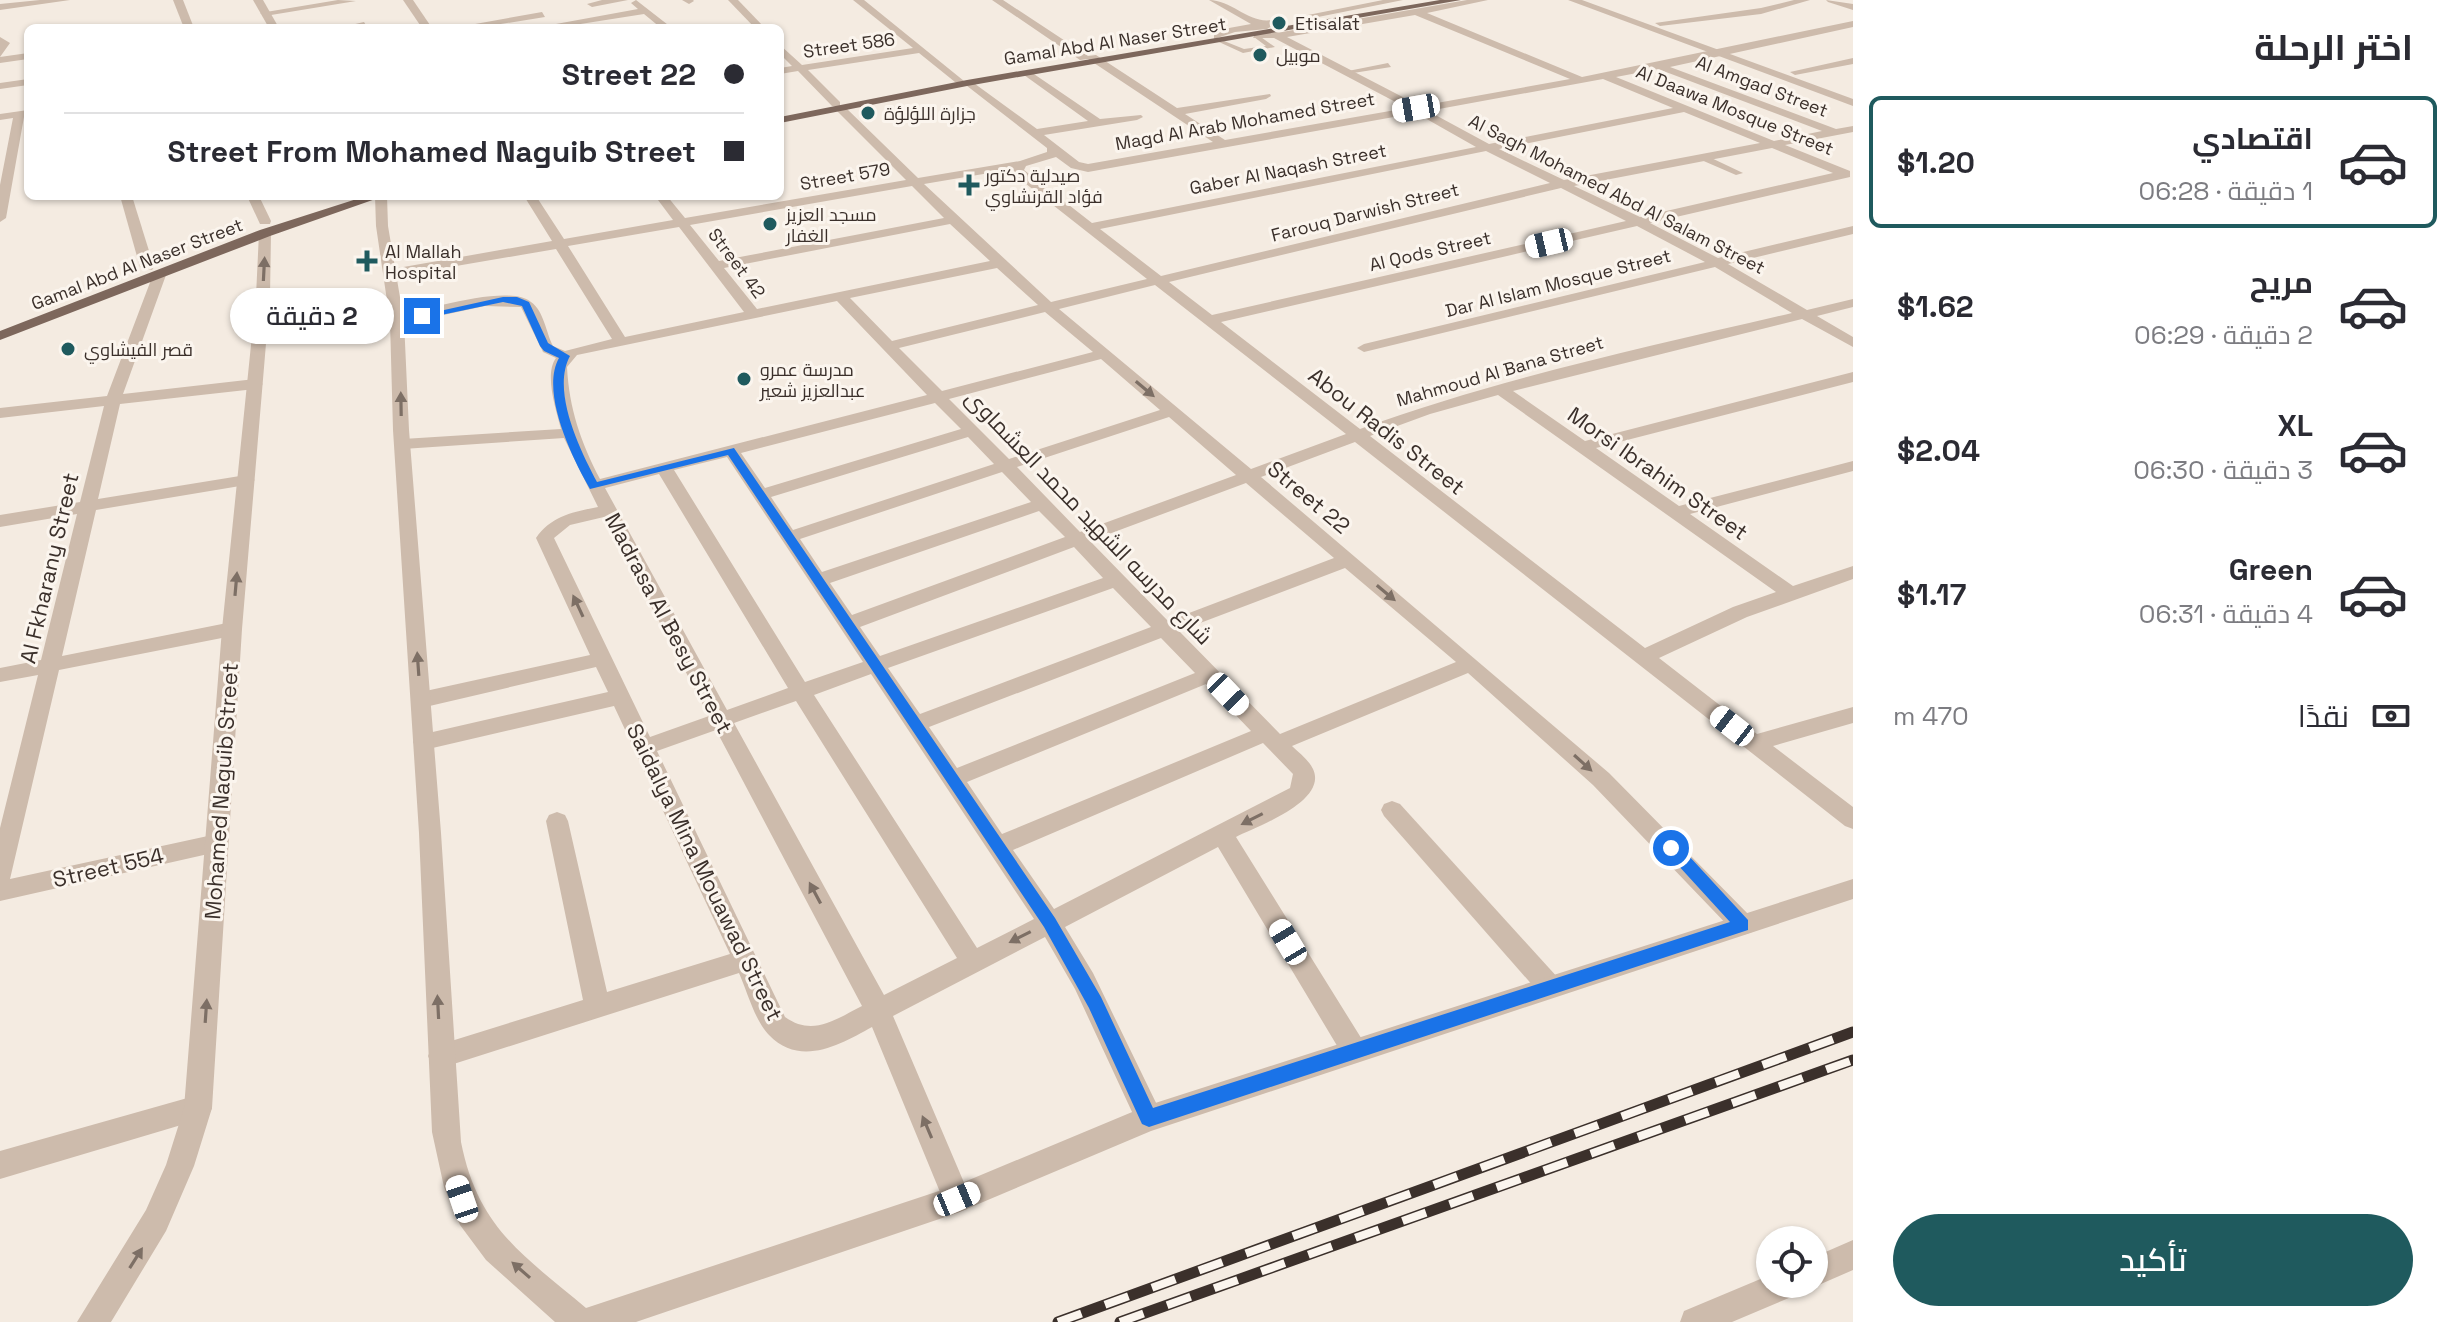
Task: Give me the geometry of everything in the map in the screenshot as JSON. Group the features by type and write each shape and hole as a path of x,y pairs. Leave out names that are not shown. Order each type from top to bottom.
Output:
{"main road":[{"name":"Gamal Abd Al Naser Street","path":"784,119 963,82 1433,0"},
{"name":"Gamal Abd Al Naser Street","path":"1219,39 1256,36 1456,0"},
{"name":"Gamal Abd Al Naser Street","path":"963,82 1028,73 1092,59"},
{"name":"Gamal Abd Al Naser Street","path":"784,113 838,106"},
{"name":"Gamal Abd Al Naser Street","path":"0,336 325,200"},
{"name":"Gamal Abd Al Naser Street","path":"265,227 365,200"},
{"name":"Gamal Abd Al Naser Street","path":"0,324 153,271"}],"street":[{"path":"0,7 65,0"},
{"path":"178,0 187,24"},
{"path":"261,6 287,0"},
{"path":"408,0 424,24"},
{"path":"592,4 623,0"},
{"path":"632,0 662,24"},
{"path":"733,0 756,24"},
{"path":"858,0 1054,150 1045,158 1021,164"},
{"path":"997,0 1222,143"},
{"name":"Al Sagh Mohamed Abd Al Salam Street","path":"1214,0 1487,148 1718,262 1853,343"},
{"path":"1256,36 1268,30 1398,0"},
{"path":"1268,30 1417,12 1483,0"},
{"path":"1573,0 1853,103"},
{"path":"1595,0 1853,93"},
{"path":"1660,23 1761,11 1805,0"},
{"path":"1831,0 1853,7"},
{"path":"261,6 351,1"},
{"path":"1740,4 1761,11"},
{"path":"261,6 272,24"},
{"path":"491,24 539,11 549,24"},
{"path":"569,24 646,11"},
{"path":"1417,12 1580,80"},
{"name":"Magd Al Arab Mohamed Street","path":"1054,150 1075,165 1088,168 1659,66 1729,48 1853,24"},
{"path":"0,40 5,43 0,57 24,56"},
{"name":"Street 586","path":"784,70 922,50"},
{"name":"Street 22","path":"784,52 953,220 1048,307 1471,664 1601,779 1743,925"},
{"path":"1795,72 1853,61"},
{"name":"Al Amgad Street","path":"1659,66 1853,139"},
{"path":"1028,73 1098,123"},
{"name":"Al Daawa Mosque Street","path":"1605,75 1849,176"},
{"path":"0,86 24,83"},
{"path":"1175,112 1266,96"},
{"name":"Gaber Al Naqash Street","path":"1089,227 1682,109"},
{"path":"0,117 24,114 4,175 0,218"},
{"path":"1035,133 1137,117"},
{"name":"Farouq Darwish Street","path":"888,346 1561,184 1853,129"},
{"path":"12,153 24,152"},
{"name":"Street 579","path":"392,273 1021,164"},
{"name":"Abou Radis Street","path":"1021,164 1020,173 1853,820"},
{"name":"Al Qods Street","path":"1210,320 1849,176"},
{"path":"784,194 793,203"},
{"path":"127,200 153,271"},
{"name":"Mohamed Naguib Street","path":"92,1322 140,1252 164,1208 179,1173 198,1108 232,629 255,384 265,227 255,200"},
{"path":"380,200 397,321 444,1123 451,1168 462,1199 478,1228 501,1253 579,1322"},
{"path":"532,200 621,342"},
{"name":"Street 42","path":"664,200 753,314"},
{"path":"716,266 953,220"},
{"name":"Dar Al Islam Mosque Street","path":"1364,348 1853,230"},
{"path":"397,321 496,301 517,300 528,307 548,349 565,356 1000,263"},
{"name":"Al Fkharany Street","path":"0,876 113,400 153,271"},
{"name":"شارع مدرسه الشهيد محمد العشماوى","path":"840,296 1303,771"},
{"name":"Mahmoud Al Bana Street","path":"848,624 1424,411 1500,389 1853,303"},
{"path":"594,486 1104,354"},
{"name":"Madrasa Al Besy Street","path":"565,356 559,367 559,389 568,433 878,1010 957,1199"},
{"path":"1582,447 1853,377"},
{"path":"0,413 255,384"},
{"name":"Morsi Ibrahim Street","path":"1500,389 1790,593"},
{"path":"789,537 1171,411"},
{"path":"761,495 972,431"},
{"path":"403,444 568,433"},
{"path":"731,451 1049,922 1091,994 1149,1118"},
{"path":"1675,513 1853,466"},
{"path":"664,468 801,692 973,962"},
{"path":"0,521 246,480"},
{"path":"818,580 1043,504"},
{"name":"Saidalya Mina Mouawad Street","path":"609,510 560,523 551,528 545,538 776,1025 789,1034 806,1039 824,1039 1299,794 1305,780 1303,771"},
{"path":"915,724 1347,560"},
{"path":"1643,657 1790,593 1853,572"},
{"path":"644,747 1116,580"},
{"path":"0,675 232,629"},
{"path":"421,700 602,659"},
{"path":"998,846 1271,738 1471,664"},
{"path":"952,779 1209,675"},
{"path":"424,742 620,697"},
{"path":"1754,743 1853,715"},
{"path":"1392,810 1550,987"},
{"path":"557,821 597,1007"},
{"path":"1222,834 1354,1050"},
{"name":"Street 554","path":"0,891 217,843"},
{"path":"590,1322 957,1199 1149,1118 1853,889"},
{"path":"441,1056 745,960"},
{"path":"0,1165 198,1108"},
{"path":"1828,1266 1853,1255"},
{"path":"1695,1322 1756,1296"}],"lane":[{"path":"1219,39 1247,52 1272,47 1256,36"},
{"path":"1347,72 1388,65"},
{"path":"1702,157 1739,173"}],"railway":[{"path":"1058,1322 1853,1032"},
{"path":"1120,1322 1853,1060"}],"place":[{"name":"Etisalat","path":"1279,23"},
{"name":"موبيل","path":"1260,55"},
{"name":"جزارة اللؤلؤة","path":"868,113"},
{"name":"صيدلية دكتور فؤاد القرنشاوي","path":"969,185"},
{"name":"مسجد العزيز الغفار","path":"770,224"},
{"name":"Al Mallah Hospital","path":"367,261"},
{"name":"قصر الفيشاوي","path":"68,349"},
{"name":"مدرسة عمرو عبدالعزيز شعير","path":"744,379"}],"route":[{"path":"422,316 503,300 526,304 543,344 565,356 559,367 562,410 575,450 594,486 731,451 1049,922 1084,981 1149,1118 1743,925 1671,848"}]}
